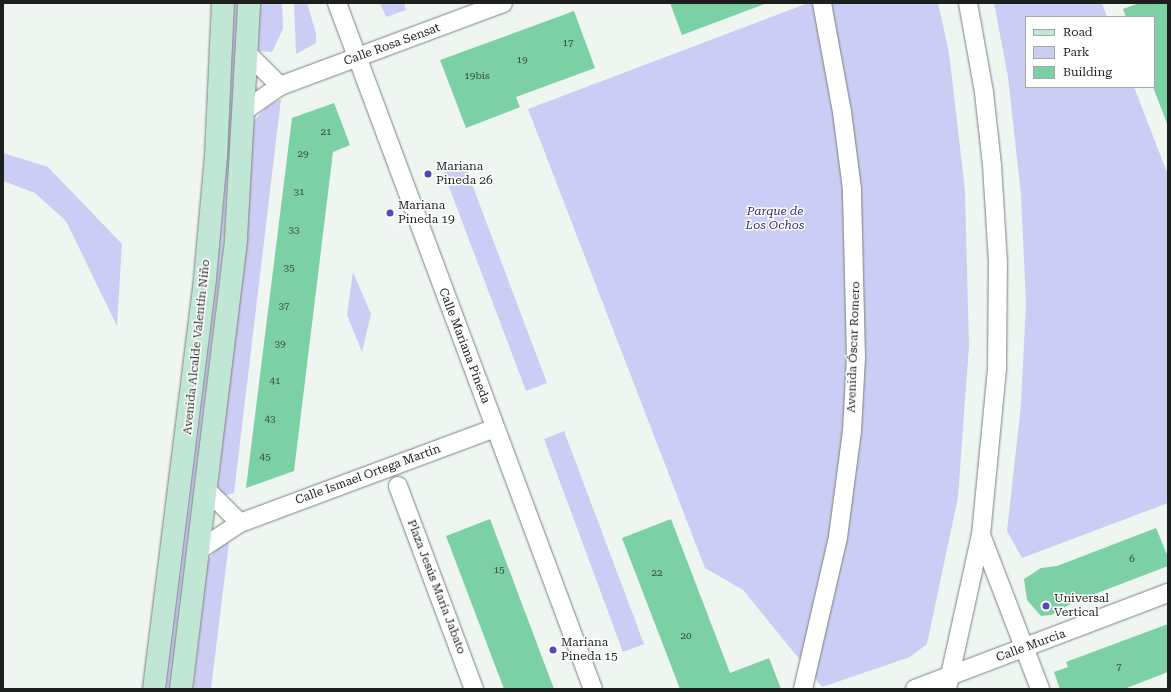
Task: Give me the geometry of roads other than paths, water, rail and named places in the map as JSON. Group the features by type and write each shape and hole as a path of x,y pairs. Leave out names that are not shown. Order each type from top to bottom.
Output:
{"main road":[{"name":"Avenida Alcalde Valentín Niño","path":"154,689 205,279 218,134 223,3"},
{"name":"Avenida Alcalde Valentín Niño","path":"181,689 236,238 249,3"}],"street":[{"name":"Calle Mariana Pineda","path":"336,3 593,689"},
{"name":"Calle Rosa Sensat","path":"244,111 280,86 503,3"},
{"name":"Avenida Óscar Romero","path":"803,689 838,537 852,431 856,358 852,189 842,112 822,3"},
{"path":"949,682 981,535 997,368 998,263 984,92 968,3"},
{"path":"247,53 280,86"},
{"name":"Calle Ismael Ortega Martín","path":"199,550 240,523 495,428"},
{"name":"Plaza Jesús María Jabato","path":"398,486 474,689"},
{"path":"206,489 240,523"},
{"path":"981,535 1040,689"},
{"name":"Calle Murcia","path":"915,689 949,682 1024,649 1168,593"}],"place":[{"name":"Mariana Pineda 26","path":"428,174"},
{"name":"Mariana Pineda 19","path":"390,213"},
{"name":"Universal Vertical","path":"1046,606"},
{"name":"Mariana Pineda 15","path":"553,650"}],"park label":[{"name":"Parque de Los Ochos","path":"775,219"}]}
